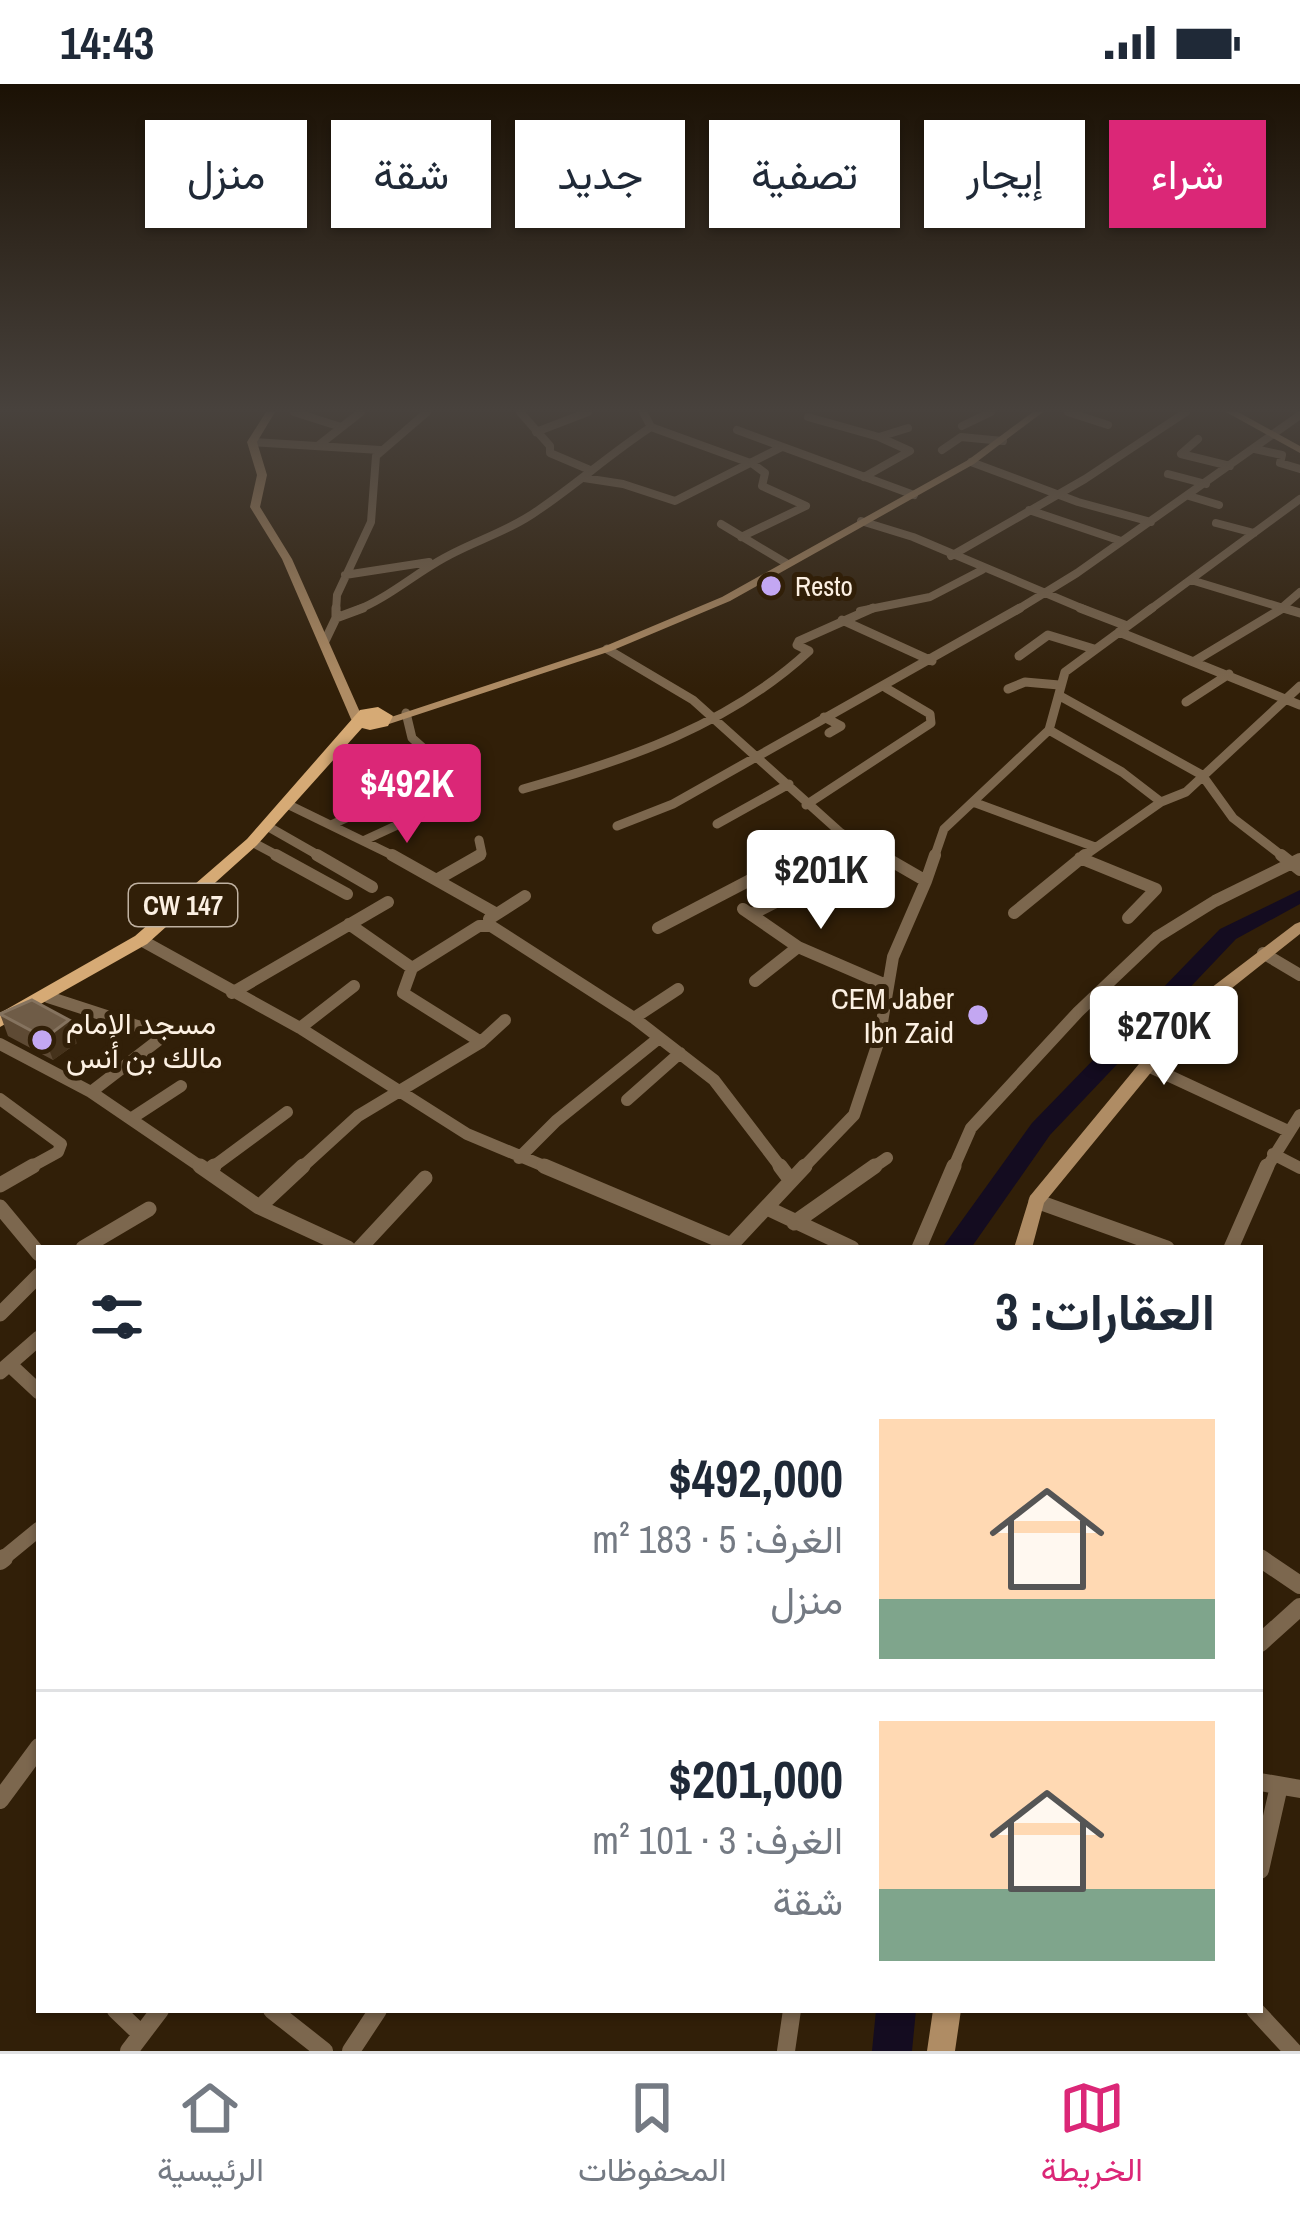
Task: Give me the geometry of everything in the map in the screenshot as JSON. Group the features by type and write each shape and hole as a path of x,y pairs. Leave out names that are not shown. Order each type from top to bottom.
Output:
{"main road":[{"name":"CW 147","path":"0,1022 141,940 252,842 334,752 372,719"}],"street":[{"path":"256,504 287,559 348,694 372,719"},
{"path":"325,641 336,618 334,603 371,522 372,504"},
{"path":"336,618 378,602 442,559 547,504"},
{"path":"741,537 806,507 799,504"},
{"name":"CW 147","path":"372,719 607,650 726,599 896,504"},
{"path":"951,556 1041,504"},
{"path":"1091,504 1150,522"},
{"path":"617,826 673,804 824,717 886,688 1177,504"},
{"path":"1215,504 1219,505"},
{"path":"730,1245 854,1114 879,1040 892,957 926,881 939,838 1049,730 1065,672 1294,504"},
{"path":"1029,510 1121,542"},
{"path":"861,521 913,537 1300,705"},
{"path":"1216,523 1254,533"},
{"path":"721,524 786,563"},
{"path":"345,575 442,559"},
{"path":"523,788 584,772 712,717 790,670 809,650 797,643 862,610 930,597 982,570"},
{"path":"1191,580 1300,613"},
{"path":"1193,662 1284,607 1300,592"},
{"path":"842,620 932,661"},
{"path":"1019,656 1052,632 1094,649"},
{"path":"607,650 675,687 841,833 926,881"},
{"path":"1186,702 1229,674"},
{"path":"920,1245 971,1128 1078,1012 1157,937 1296,863 1233,818 1202,775 1060,691 1025,682 1008,689"},
{"path":"1014,913 1095,847 1161,802 1186,792 1300,686"},
{"path":"806,806 931,723 930,714 886,688"},
{"path":"348,694 372,719"},
{"path":"372,719 425,707"},
{"path":"406,713 412,738 440,763"},
{"path":"824,717 842,726 829,733"},
{"path":"1049,730 1122,772 1161,802"},
{"path":"334,752 360,761 400,788 413,774"},
{"path":"717,824 789,784"},
{"path":"973,802 1095,847"},
{"path":"287,803 439,879 495,913"},
{"path":"333,824 371,808"},
{"path":"365,840 430,810"},
{"path":"267,826 372,887"},
{"path":"658,928 841,833"},
{"path":"439,879 482,854 479,840"},
{"path":"252,842 346,894"},
{"path":"1080,858 1156,889 1128,918"},
{"path":"481,1042 404,993 412,968 525,896"},
{"path":"784,898 747,912 798,947 886,985"},
{"path":"232,993 388,902"},
{"path":"349,924 412,968"},
{"path":"484,925 634,1018 680,1053 736,1104 789,1178"},
{"path":"1024,1245 1036,1202 1192,1012 1300,927"},
{"path":"141,940 519,1159 727,1245"},
{"path":"755,981 798,947"},
{"path":"1263,953 1300,975"},
{"path":"300,1028 354,986"},
{"path":"634,1018 678,989"},
{"path":"48,997 92,1016 143,1024 165,1035 91,1092"},
{"path":"259,1207 358,1116 481,1042 505,1020"},
{"path":"519,1159 556,1120 659,1038"},
{"path":"0,1043 91,1092 259,1207 342,1245"},
{"path":"627,1100 680,1053"},
{"path":"1148,1066 1288,1131"},
{"path":"132,1118 181,1086"},
{"path":"0,1099 61,1144 58,1152 0,1185"},
{"path":"208,1171 287,1112"},
{"path":"1233,1245 1274,1154 1300,1115"},
{"path":"1274,1154 1300,1168"},
{"path":"794,1223 887,1158"},
{"path":"363,1245 425,1178"},
{"path":"1036,1202 1158,1245"},
{"path":"0,1207 36,1250"},
{"path":"767,1208 845,1245"},
{"path":"88,1245 149,1209"},
{"path":"0,1314 36,1278"},
{"path":"36,1341 4,1368 36,1390"},
{"path":"0,1561 36,1531"},
{"path":"1263,1560 1300,1585"},
{"path":"1263,1640 1300,1607"},
{"path":"0,1800 36,1751"},
{"path":"1263,1841 1269,1784 1300,1789"},
{"path":"118,2013 135,2043 158,2013"},
{"path":"274,2013 324,2051"},
{"path":"350,2051 376,2013"},
{"path":"786,2051 792,2013"},
{"path":"941,2051 947,2013"},
{"path":"1258,2013 1294,2051"}],"building":[{"path":"32,1000 69,1020 45,1038 0,1014"}],"waterway":[{"path":"958,1245 1041,1129 1228,934 1300,896"},
{"path":"892,2051 896,2013"}],"place":[{"name":"Resto","path":"771,586"},
{"name":"CEM Jaber Ibn Zaid","path":"978,1015"},
{"name":"مسجد الإمام مالك بن أنس","path":"42,1040"}]}
